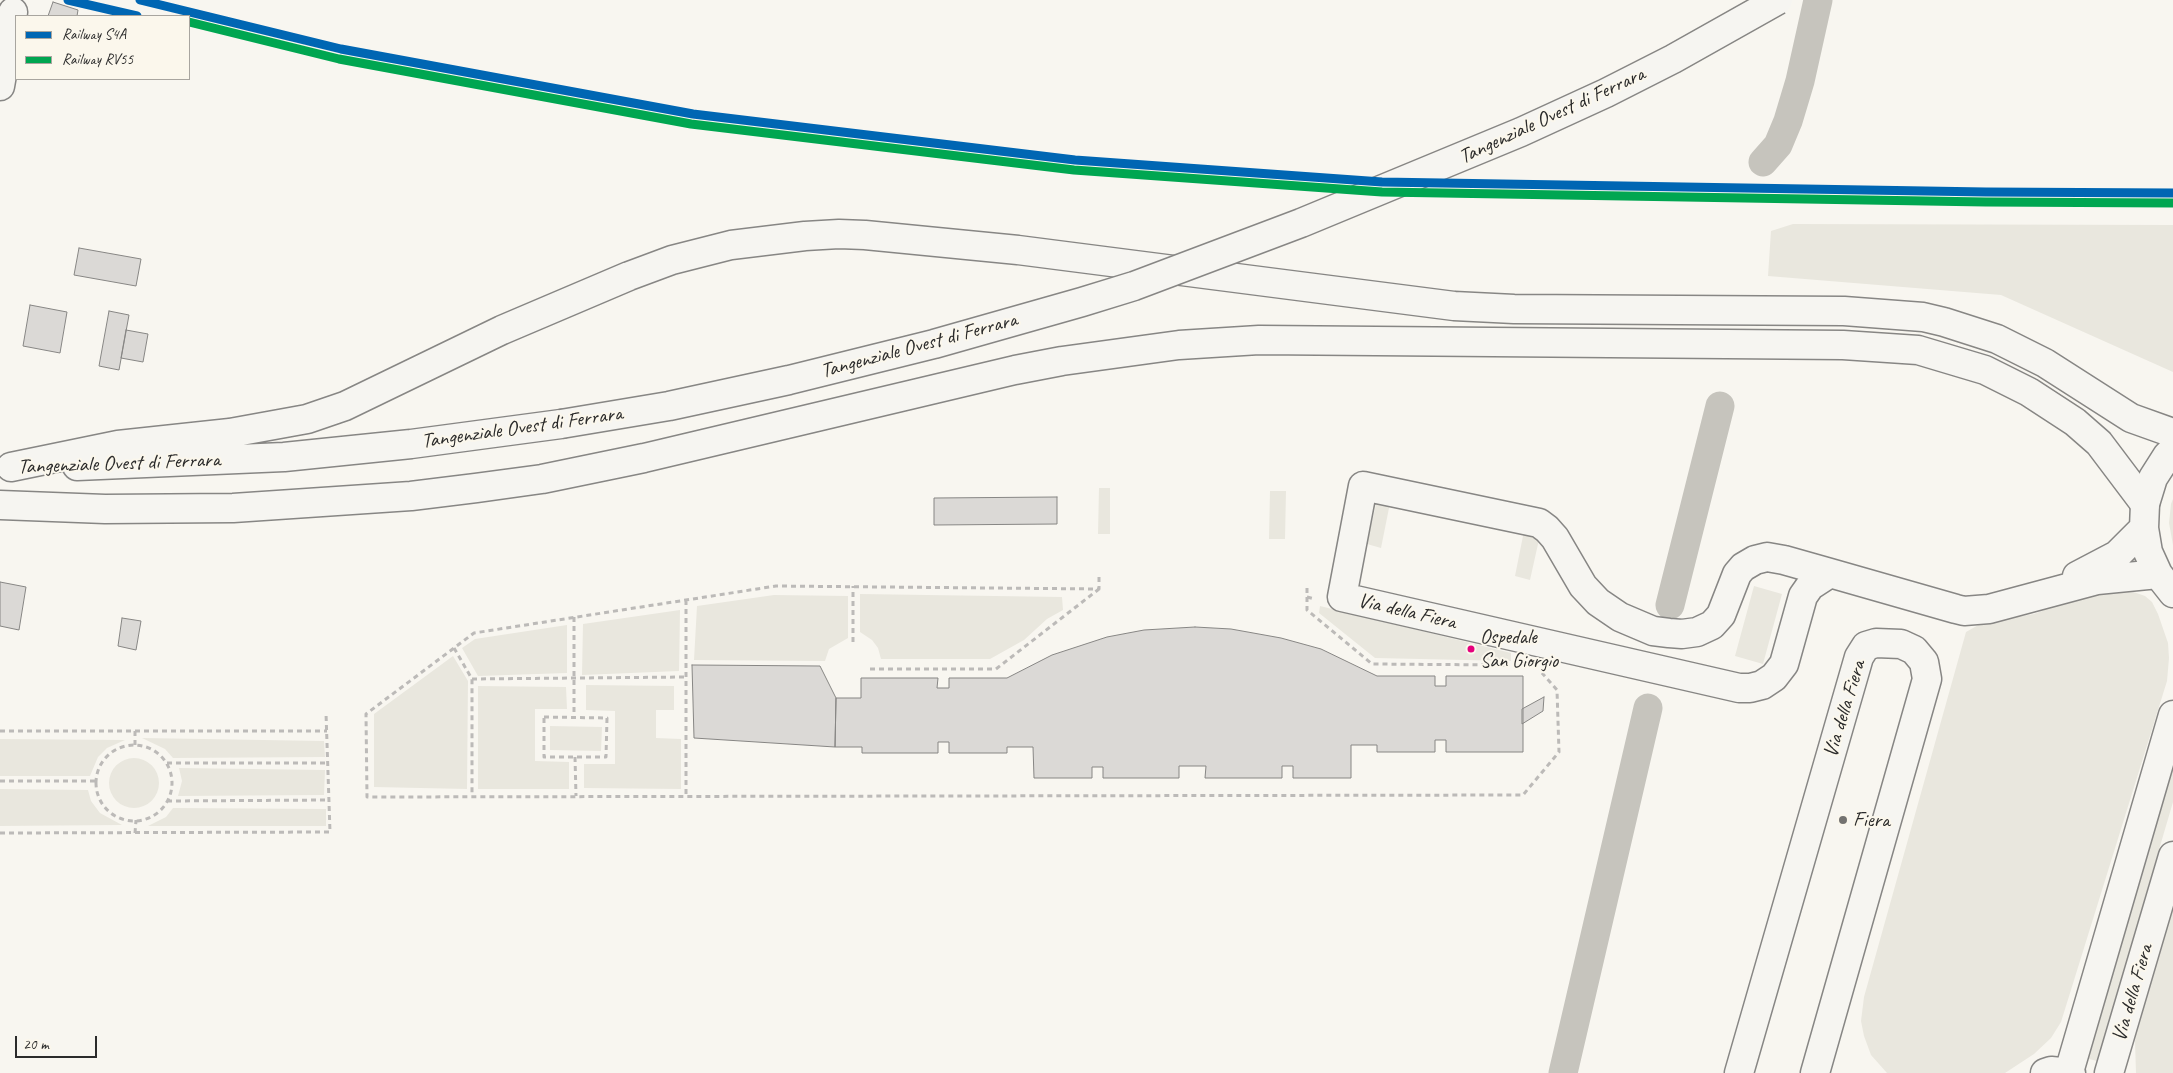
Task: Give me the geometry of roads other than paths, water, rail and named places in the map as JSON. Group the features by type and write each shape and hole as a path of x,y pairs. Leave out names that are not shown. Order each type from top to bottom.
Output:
{"main road":[{"name":"Tangenziale Ovest di Ferrara","path":"5,468 138,465 284,457 561,424 669,406 788,380 934,344 1134,286 1301,223 1521,132 1606,93 1673,59 1778,0"},
{"path":"0,86 13,12"},
{"path":"5,468 118,445 230,433 307,419 345,406 502,330 629,276 672,260 731,245 839,234 865,234 1018,250 1454,306 1514,309 1844,311 1923,317 1997,339 2045,363 2131,418 2173,433"},
{"path":"0,505 114,509 233,508 411,496 476,488 542,479 644,458 1015,370 1179,345 1258,340 1843,345 1918,350 1985,370 2029,392 2075,422 2099,443 2144,516"},
{"path":"2168,590 2148,552 2144,516 2153,478 2173,450"},
{"name":"Via della Fiera","path":"1830,573 1810,586 1804,596 1784,664 1774,677 1762,685 1750,688 1740,688 1342,597 1363,486 1539,523 1551,533 1583,586 1598,602 1620,617 1652,631 1682,634 1697,632 1712,625 1721,615 1737,574 1743,567 1755,560 1767,557 1830,573 1964,611 1989,608 2042,593"},
{"path":"2042,593 2117,555 2144,516"},
{"path":"2042,593 2097,580 2168,590"},
{"name":"Via della Fiera","path":"1739,1073 1859,657 1866,646 1876,642 1901,644 1914,650 1924,662 1927,679 1816,1073"},
{"name":"Via della Fiera","path":"2045,1073 2051,1071 2070,1073 2173,715"},
{"name":"Via della Fiera","path":"2109,1073 2173,856"}],"waterway":[{"path":"1763,162 1778,145 1788,121 1800,81 1818,0"},
{"path":"1670,605 1720,406"},
{"path":"1563,1073 1648,708"}],"rail line":[{"name":"S4A","path":"68,0 133,15"},
{"name":"S4A","path":"140,0 341,49 693,114 1075,160 1382,182 1986,192 2173,193"},
{"name":"RV55","path":"190,22 339,59 691,124 1074,170 1382,192 1986,202 2173,203"}],"place":[{"name":"Ospedale San Giorgio","path":"1471,649"},
{"name":"Fiera","path":"1843,820"}]}
